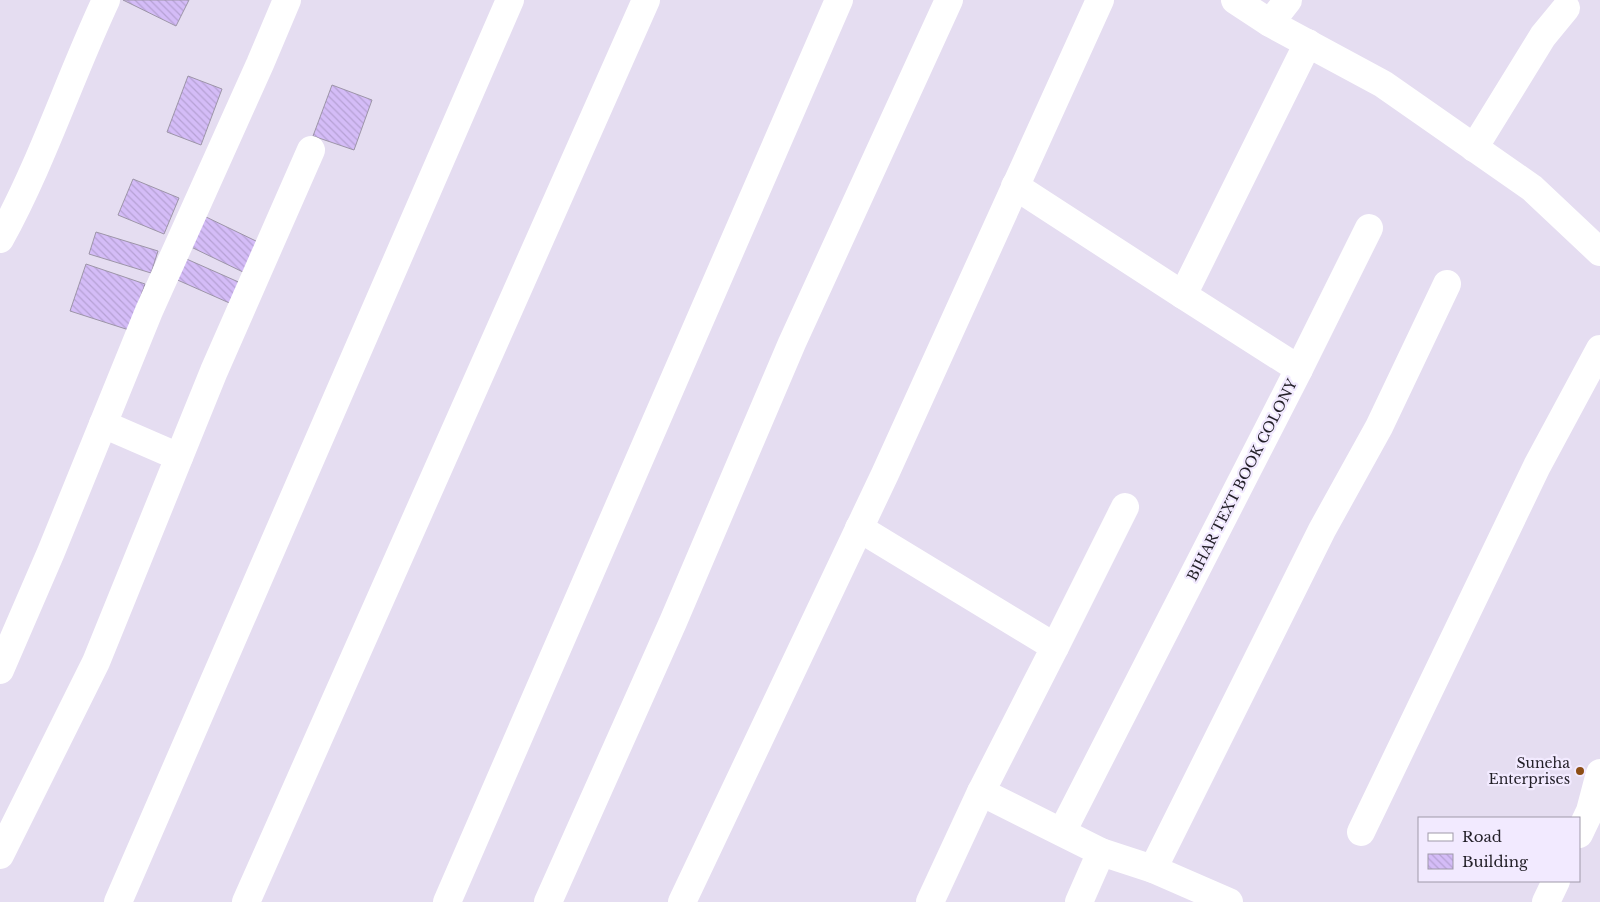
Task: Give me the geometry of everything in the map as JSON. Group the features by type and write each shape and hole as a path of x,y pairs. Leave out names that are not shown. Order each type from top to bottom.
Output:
{"street":[{"path":"0,239 19,204 106,0"},
{"path":"0,670 51,552 149,311 260,64 286,0"},
{"path":"118,902 510,0"},
{"path":"246,902 646,0"},
{"path":"447,902 839,0"},
{"path":"548,902 673,622 792,343 949,0"},
{"path":"682,902 859,528 1100,0"},
{"path":"1234,0 1270,23 1383,84 1532,188 1600,252"},
{"path":"1270,23 1288,0"},
{"path":"1474,148 1564,3"},
{"path":"1183,295 1308,43"},
{"path":"0,855 96,662 214,371 311,150"},
{"name":"BIHAR TEXT BOOK COLONY","path":"1015,186 1299,369 1062,832"},
{"path":"1299,369 1369,228"},
{"path":"1152,869 1322,530 1379,427 1447,284"},
{"path":"1362,832 1537,466 1600,349"},
{"path":"103,424 179,457"},
{"path":"930,902 982,792 1125,507"},
{"path":"859,528 1054,647"},
{"path":"1580,832 1590,811 1600,773"},
{"path":"982,792 1101,852 1152,869 1229,902"},
{"path":"1079,902 1101,852"},
{"path":"1546,902 1556,882"}],"building":[{"path":"123,0 189,0 176,26"},
{"path":"188,76 222,89 201,145 167,132"},
{"path":"332,85 372,100 354,150 313,136"},
{"path":"133,179 179,198 164,234 118,215"},
{"path":"204,216 258,242 243,272 189,246"},
{"path":"96,232 158,251 151,273 89,254"},
{"path":"182,257 243,284 234,305 173,278"},
{"path":"86,264 145,284 129,330 70,311"}],"place":[{"name":"Suneha Enterprises","path":"1580,771"}]}
